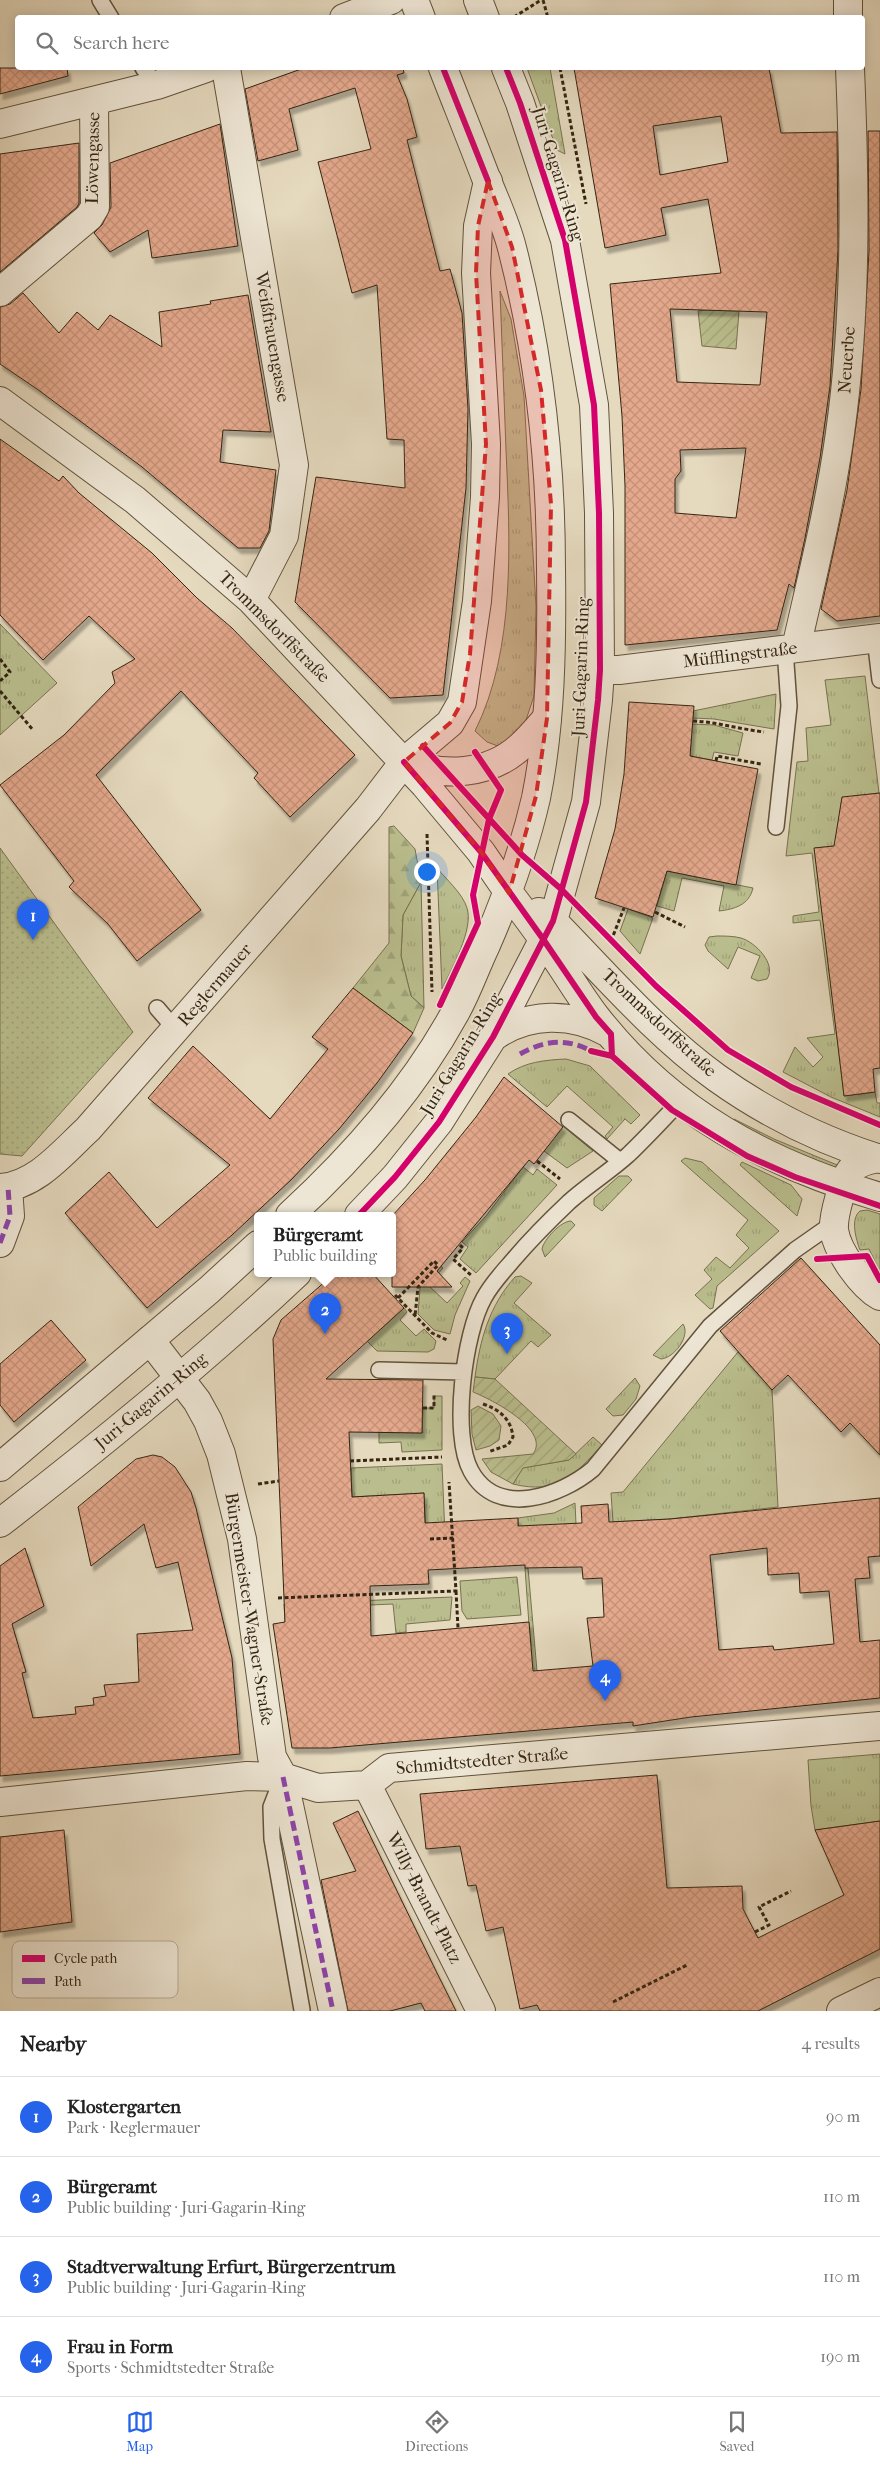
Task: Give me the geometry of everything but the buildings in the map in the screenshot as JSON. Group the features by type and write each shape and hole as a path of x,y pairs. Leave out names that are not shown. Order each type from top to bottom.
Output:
{"street":[{"path":"352,15 391,0"},
{"path":"414,0 420,15"},
{"path":"478,0 485,15"},
{"path":"848,0 848,15"},
{"path":"0,124 94,102 150,76 192,70"},
{"name":"Weißfrauengasse","path":"226,70 294,465 284,536 251,600"},
{"name":"Juri-Gagarin-Ring","path":"293,1212 359,1145 390,1109 455,1013 509,893 522,854 536,796 548,718 552,612 551,504 541,390 512,246 444,70"},
{"name":"Juri-Gagarin-Ring","path":"362,1212 395,1177 439,1122 493,1037 548,930 586,802 600,670 599,513 594,405 564,240 520,103 507,70"},
{"name":"Neuerbe","path":"790,649 831,488 846,384 854,177 850,70"},
{"name":"Löwengasse","path":"0,292 89,217 95,207 94,102"},
{"path":"404,762 450,723 462,702 470,654 485,497 486,444 476,273 478,226 488,182"},
{"name":"Trommsdorffstraße","path":"0,401 135,500 251,600 426,786 481,852 509,893 548,930 717,1078 804,1129 879,1158"},
{"name":"Müfflingstraße","path":"600,670 620,670 878,638"},
{"name":"Juri-Gagarin-Ring","path":"404,762 438,771 470,771 484,768 510,755 548,718"},
{"name":"Reglermauer","path":"0,1243 10,1216 4,1188 20,1184 49,1165 88,1129 368,809 404,762"},
{"name":"Trommsdorffstraße","path":"548,930 596,1017 642,1068 681,1101 710,1123 752,1148 800,1171 880,1197"},
{"path":"493,1037 515,1023 543,1017 584,1022 611,1034"},
{"name":"Trommsdorffstraße","path":"879,1158 854,1167 848,1173 835,1222 839,1245 852,1268 880,1296"},
{"path":"0,1467 209,1290 254,1249"},
{"name":"Juri-Gagarin-Ring","path":"0,1523 66,1472 180,1377 249,1319 293,1277"},
{"name":"Bürgermeister-Wagner-Straße","path":"150,1340 180,1377 208,1420 221,1454 242,1539 272,1757 283,1777"},
{"name":"Schmidtstedter Straße","path":"367,1785 390,1768 880,1726"},
{"path":"0,1802 247,1776 283,1777 318,1788 367,1785"},
{"path":"283,1777 333,2011"},
{"name":"Willy-Brandt-Platz","path":"367,1785 481,2011"},
{"path":"841,2011 880,1992"}],"lane":[{"path":"100,0 109,15"},
{"path":"878,638 880,680"},
{"path":"776,827 787,734 790,649"},
{"path":"157,1008 176,1030"},
{"path":"681,1101 623,1158 570,1202 493,1282 476,1316 464,1372 462,1398 466,1456 470,1471 476,1479 494,1493 523,1499 539,1498 567,1488 593,1469 710,1326 794,1250 835,1222"},
{"path":"569,1120 623,1158"},
{"path":"379,1370 464,1372"},
{"path":"283,1777 271,1807 272,1839 302,2010"}],"path":[{"path":"519,15 542,0 547,15"},
{"path":"0,660 10,672 0,681"},
{"path":"0,691 33,730"},
{"path":"693,721 714,722 744,730 787,734"},
{"path":"716,761 717,756 783,768"},
{"path":"426,786 430,989 435,997"},
{"path":"483,812 522,854"},
{"path":"611,942 624,908"},
{"path":"655,912 685,927"},
{"path":"537,1161 567,1184"},
{"path":"460,1245 463,1248 453,1259 478,1282"},
{"path":"415,1316 418,1287 438,1265 434,1261 396,1297 432,1334 443,1340 454,1342"},
{"path":"423,1408 434,1408 434,1391"},
{"path":"350,1461 466,1456 496,1450 508,1444 513,1437 507,1418 491,1407 462,1398"},
{"path":"430,1539 453,1538"},
{"path":"456,1591 458,1628"},
{"path":"755,1932 769,1926 759,1907 791,1891"},
{"path":"613,2002 687,1966"}],"highlighted area":[{"path":"488,181 512,247 541,390 551,504 547,718 536,796 509,893 481,852 404,762 450,723 462,702 470,654 486,444 476,273 478,226"}],"green space":[{"path":"528,70 550,70 565,154 557,150"},
{"path":"500,291 511,319 524,396 536,607 534,696 526,720 514,738 498,746 487,742 475,731 488,699 498,665 504,630 507,594 509,520"},
{"path":"698,311 739,311 736,349 702,346"},
{"path":"0,624 57,683 0,735"},
{"path":"865,676 879,793 842,798 835,846 815,848 844,1096 875,1092 877,1103 880,1103 880,1117 831,1097 783,1072 795,1047 813,1067 823,1057 807,1038 835,1034 820,920 793,923 793,916 819,912 812,853 786,856 797,762 808,761 806,728 831,725 825,680"},
{"path":"776,694 774,729 714,719 693,718 693,711"},
{"path":"692,724 714,725 743,733 738,756 714,752 712,760 690,756"},
{"path":"394,826 415,849 421,882 403,915 401,956 411,996 424,1008 413,1033 353,988 389,943 389,827"},
{"path":"0,848 133,1032 22,1156 0,1154"},
{"path":"437,868 462,897 467,908 468,917 465,938 442,989"},
{"path":"667,871 753,888 745,902 731,909 719,911 724,886 682,878 674,911 657,906"},
{"path":"421,882 424,1008 411,996 401,956 403,915"},
{"path":"628,909 653,918 640,954 620,931"},
{"path":"709,937 741,938 747,940 758,949 767,960 769,973 767,979 758,981 751,978 760,956 738,947 728,969 708,951 705,945"},
{"path":"566,1059 590,1066 640,1115 631,1124 625,1119 607,1139 605,1136 613,1127 567,1086 547,1107 508,1074 536,1062"},
{"path":"734,1119 774,1139 842,1167 842,1172 730,1125"},
{"path":"563,1126 593,1151 567,1168 544,1151"},
{"path":"685,1158 702,1162 779,1231 717,1286 713,1308 710,1309 695,1295 712,1279 704,1270 716,1257 730,1268 749,1248 736,1235 748,1220 681,1161"},
{"path":"742,1162 791,1185 802,1199 797,1216 740,1165"},
{"path":"523,1167 533,1175 537,1169 557,1185 476,1273 460,1259 468,1247 462,1242 486,1216"},
{"path":"619,1176 628,1176 632,1180 602,1211 594,1205 594,1198"},
{"path":"867,1210 880,1214 880,1272 869,1249 860,1250 856,1235 855,1219 860,1211"},
{"path":"571,1221 575,1225 545,1257 542,1249 546,1240 558,1227"},
{"path":"441,1266 443,1268 428,1285 447,1303 463,1286 460,1283 465,1277 470,1281 455,1315 450,1334 434,1330 418,1314 420,1288"},
{"path":"521,1276 532,1283 514,1303 551,1335 538,1347 531,1341 495,1379 475,1377 483,1337 492,1312 506,1288 515,1277"},
{"path":"404,1308 407,1312 400,1320 416,1336 424,1329 436,1341 434,1349 428,1352 377,1351 367,1341"},
{"path":"683,1324 685,1334 676,1351 661,1359 653,1355"},
{"path":"738,1352 772,1389 778,1507 670,1519 613,1522 611,1493 623,1492"},
{"path":"475,1377 495,1379 576,1454 569,1460 523,1468 513,1484 491,1472 482,1459 533,1454 536,1445 534,1435 527,1426 505,1408 473,1392"},
{"path":"635,1378 640,1386 636,1399 623,1415 613,1416 606,1409"},
{"path":"434,1396 442,1396 442,1450 402,1452 401,1442 379,1443 379,1432 422,1433 423,1408 434,1408"},
{"path":"478,1406 493,1414 501,1426 499,1440 490,1446 476,1450 472,1434 471,1410"},
{"path":"593,1437 602,1445 583,1465 564,1480 542,1487 513,1484 522,1468 569,1460"},
{"path":"442,1464 445,1535 426,1536 424,1493 352,1497 351,1468"},
{"path":"575,1503 576,1524 521,1565 518,1518 554,1513"},
{"path":"525,1568 528,1568 537,1671 528,1676 530,1639"},
{"path":"517,1577 521,1615 467,1619 462,1611 460,1581"},
{"path":"452,1597 450,1620 406,1624 406,1632 396,1633 393,1604 370,1605 285,1622 284,1604"},
{"path":"880,1754 880,1821 815,1830 811,1806 808,1760"}],"marked path":[{"path":"520,1054 529,1049 556,1042 573,1044 591,1051"},
{"path":"0,1243 10,1216 8,1187"},
{"path":"283,1777 333,2011"}],"cycle path":[{"path":"444,70 488,181"},
{"path":"362,1212 395,1177 439,1122 493,1037 553,921 586,802 600,670 599,513 594,405 565,240 520,103 507,70"},
{"path":"423,746 522,855 561,889 656,986 728,1050 791,1087 880,1125"},
{"path":"440,1005 478,923 473,895 489,819 501,790 475,752"},
{"path":"404,762 481,852 596,1017 611,1034 612,1056"},
{"path":"591,1051 612,1056 672,1110 747,1156 795,1177 880,1206"},
{"path":"817,1259 867,1256 880,1280"}],"place":[{"name":"Klostergarten","path":"33,940"},
{"name":"Bürgeramt","path":"325,1334"},
{"name":"Stadtverwaltung Erfurt, Bürgerzentrum","path":"507,1354"},
{"name":"Frau in Form","path":"605,1701"}]}
